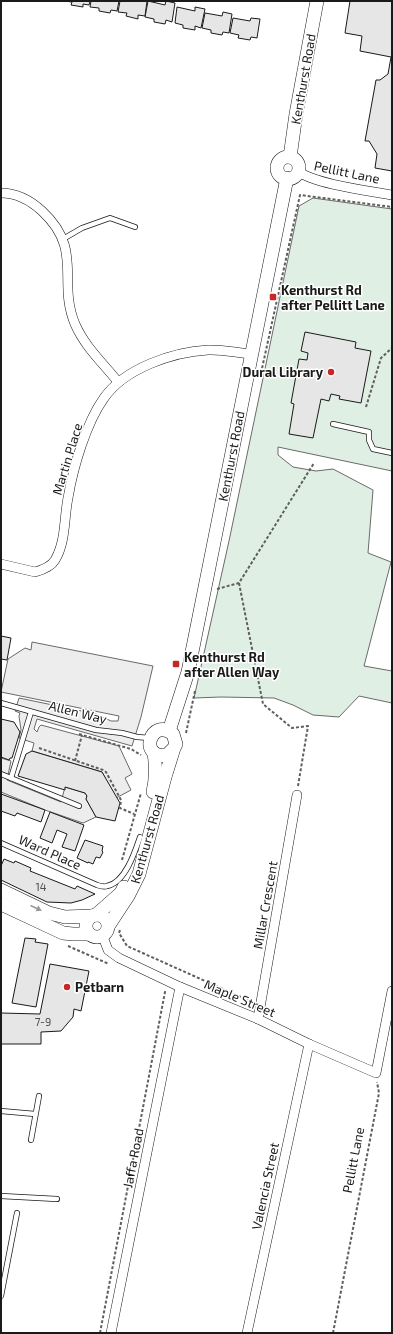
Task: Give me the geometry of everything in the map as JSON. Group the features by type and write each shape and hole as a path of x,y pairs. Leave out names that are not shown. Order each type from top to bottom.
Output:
{"main road":[{"name":"Kenthurst Road","path":"290,157 296,114 317,1"},
{"path":"290,157 296,161 299,167 298,171 292,177 287,178 283,177 278,172 278,165 281,160 290,157"},
{"name":"Kenthurst Road","path":"169,731 188,672 287,178"},
{"path":"157,731 169,731 179,744 167,755 149,755 150,738 157,731"},
{"name":"Kenthurst Road","path":"109,925 128,896 139,874 165,777 179,744"},
{"name":"Kenthurst Road","path":"94,916 121,893 130,875 155,784 156,768 149,755"},
{"path":"1,890 49,913 65,917 94,916 103,916 109,925 108,932 102,937 95,938 89,934 86,928 86,924 94,916"},
{"path":"1,904 62,933 89,934"}],"street":[{"name":"Pellitt Lane","path":"298,171 303,175 328,183 392,195"},
{"path":"1,193 9,193 23,198 35,205 51,220 63,239 68,268 68,295 75,324 86,346 118,382"},
{"name":"Martin Place","path":"1,564 35,572 49,566 55,560 64,535 65,513 70,484 83,441 97,409 104,398 118,382 145,366 184,353 210,349 251,354"},
{"name":"Millar Crescent","path":"258,1019 297,795"},
{"name":"Maple Street","path":"102,937 108,950 118,958 180,987 258,1019 309,1044 376,1073"},
{"name":"Jaffa Road","path":"111,1333 180,987"},
{"path":"376,1073 392,992"},
{"name":"Valencia Street","path":"247,1333 309,1044"}],"lane":[{"path":"63,239 82,228 110,218 135,227"},
{"path":"333,424 369,432 369,440 373,449 392,453"},
{"name":"Allen Way","path":"1,703 96,730 150,738"},
{"path":"11,778 31,712"},
{"path":"1,774 79,806"},
{"name":"Ward Place","path":"1,843 97,886 107,886 118,880 132,861 140,837"},
{"path":"31,1140 39,1096"},
{"path":"1,1111 35,1114"},
{"path":"1,1196 58,1199"},
{"path":"1,1296 17,1213"}],"path":[{"path":"261,373 300,195 392,207"},
{"path":"366,407 381,358 392,348"},
{"path":"214,590 239,583 314,463"},
{"path":"239,583 263,704 292,728 308,726 297,795"},
{"path":"179,744 195,690"},
{"path":"74,732 149,755"},
{"path":"75,761 82,735"},
{"path":"39,748 106,772 121,800 120,808 134,814"},
{"path":"121,862 141,793"},
{"path":"122,926 119,933 127,946 260,1006"},
{"path":"63,943 109,964"},
{"path":"100,1333 165,992 158,988"},
{"name":"Pellitt Lane","path":"333,1333 379,1093 376,1073"}],"green space":[{"path":"313,198 392,209 392,471 278,447 278,455 293,467 316,471 333,469 373,490 368,553 391,562 364,666 392,671 392,703 359,696 339,717 313,715 274,698 194,698 229,541 299,206"}],"shaded area":[{"path":"32,642 153,666 141,717 132,746 37,719 34,729 37,732 41,725 119,746 132,774 125,778 131,790 116,798 102,772 32,751 34,743 19,738 21,730 20,713 15,711 19,698 96,714 111,721 118,721 119,716 1,692 8,659 25,648 31,650"},
{"path":"1,758 11,761 7,780 61,802 65,787 85,793 87,796 86,799 96,817 83,823 45,810 1,792"}],"building":[{"path":"64,1 90,1 89,5 83,4 83,7 71,5 72,2"},
{"path":"91,1 119,1 117,11 111,10 110,13 99,11 99,8 90,7"},
{"path":"120,1 147,1 145,16 138,15 138,19 126,16 127,13 118,12"},
{"path":"148,1 165,5 166,1 175,3 172,22 166,20 165,24 154,22 154,19 145,17"},
{"path":"350,1 392,1 392,171 375,168 377,154 369,141 365,141 376,80 380,80 388,74 391,57 360,51 362,36 345,33"},
{"path":"177,7 195,11 195,7 205,9 201,28 195,26 195,30 183,28 183,25 175,23"},
{"path":"223,12 232,14 229,33 223,32 222,35 211,33 211,30 202,28 205,13 222,16"},
{"path":"233,18 250,21 251,18 260,19 257,38 251,37 250,40 238,38 239,35 230,33"},
{"path":"305,332 356,342 355,348 371,351 361,403 339,399 340,396 331,394 329,401 321,399 313,438 289,434 294,404 291,403 299,359 307,360 308,353 301,351"},
{"path":"1,636 11,638 7,660 1,659"},
{"path":"1,719 14,722 20,732 12,758 9,760 1,757"},
{"path":"32,751 102,772 120,803 115,821 96,817 86,799 87,796 85,793 65,787 65,790 18,776 26,754"},
{"path":"1,794 45,810 41,822 17,813 15,816 1,811"},
{"path":"50,812 84,825 75,851 62,847 67,834 57,830 52,843 40,838"},
{"path":"85,840 103,846 103,852 100,858 96,857 93,864 77,858"},
{"path":"4,859 14,863 15,861 31,868 30,871 75,889 77,886 95,894 71,903 47,902 1,880 1,866"},
{"path":"25,938 36,939 35,942 48,944 36,1007 12,1003"},
{"path":"50,964 89,971 81,1011 74,1009 73,1017 61,1031 41,1032 41,1044 1,1044 1,1013 40,1014"}],"place":[{"name":"Kenthurst Rd after Pellitt Lane","path":"273,297"},
{"name":"Dural Library","path":"331,372"},
{"name":"Kenthurst Rd after Allen Way","path":"176,664"},
{"name":"Petbarn","path":"67,987"}]}
